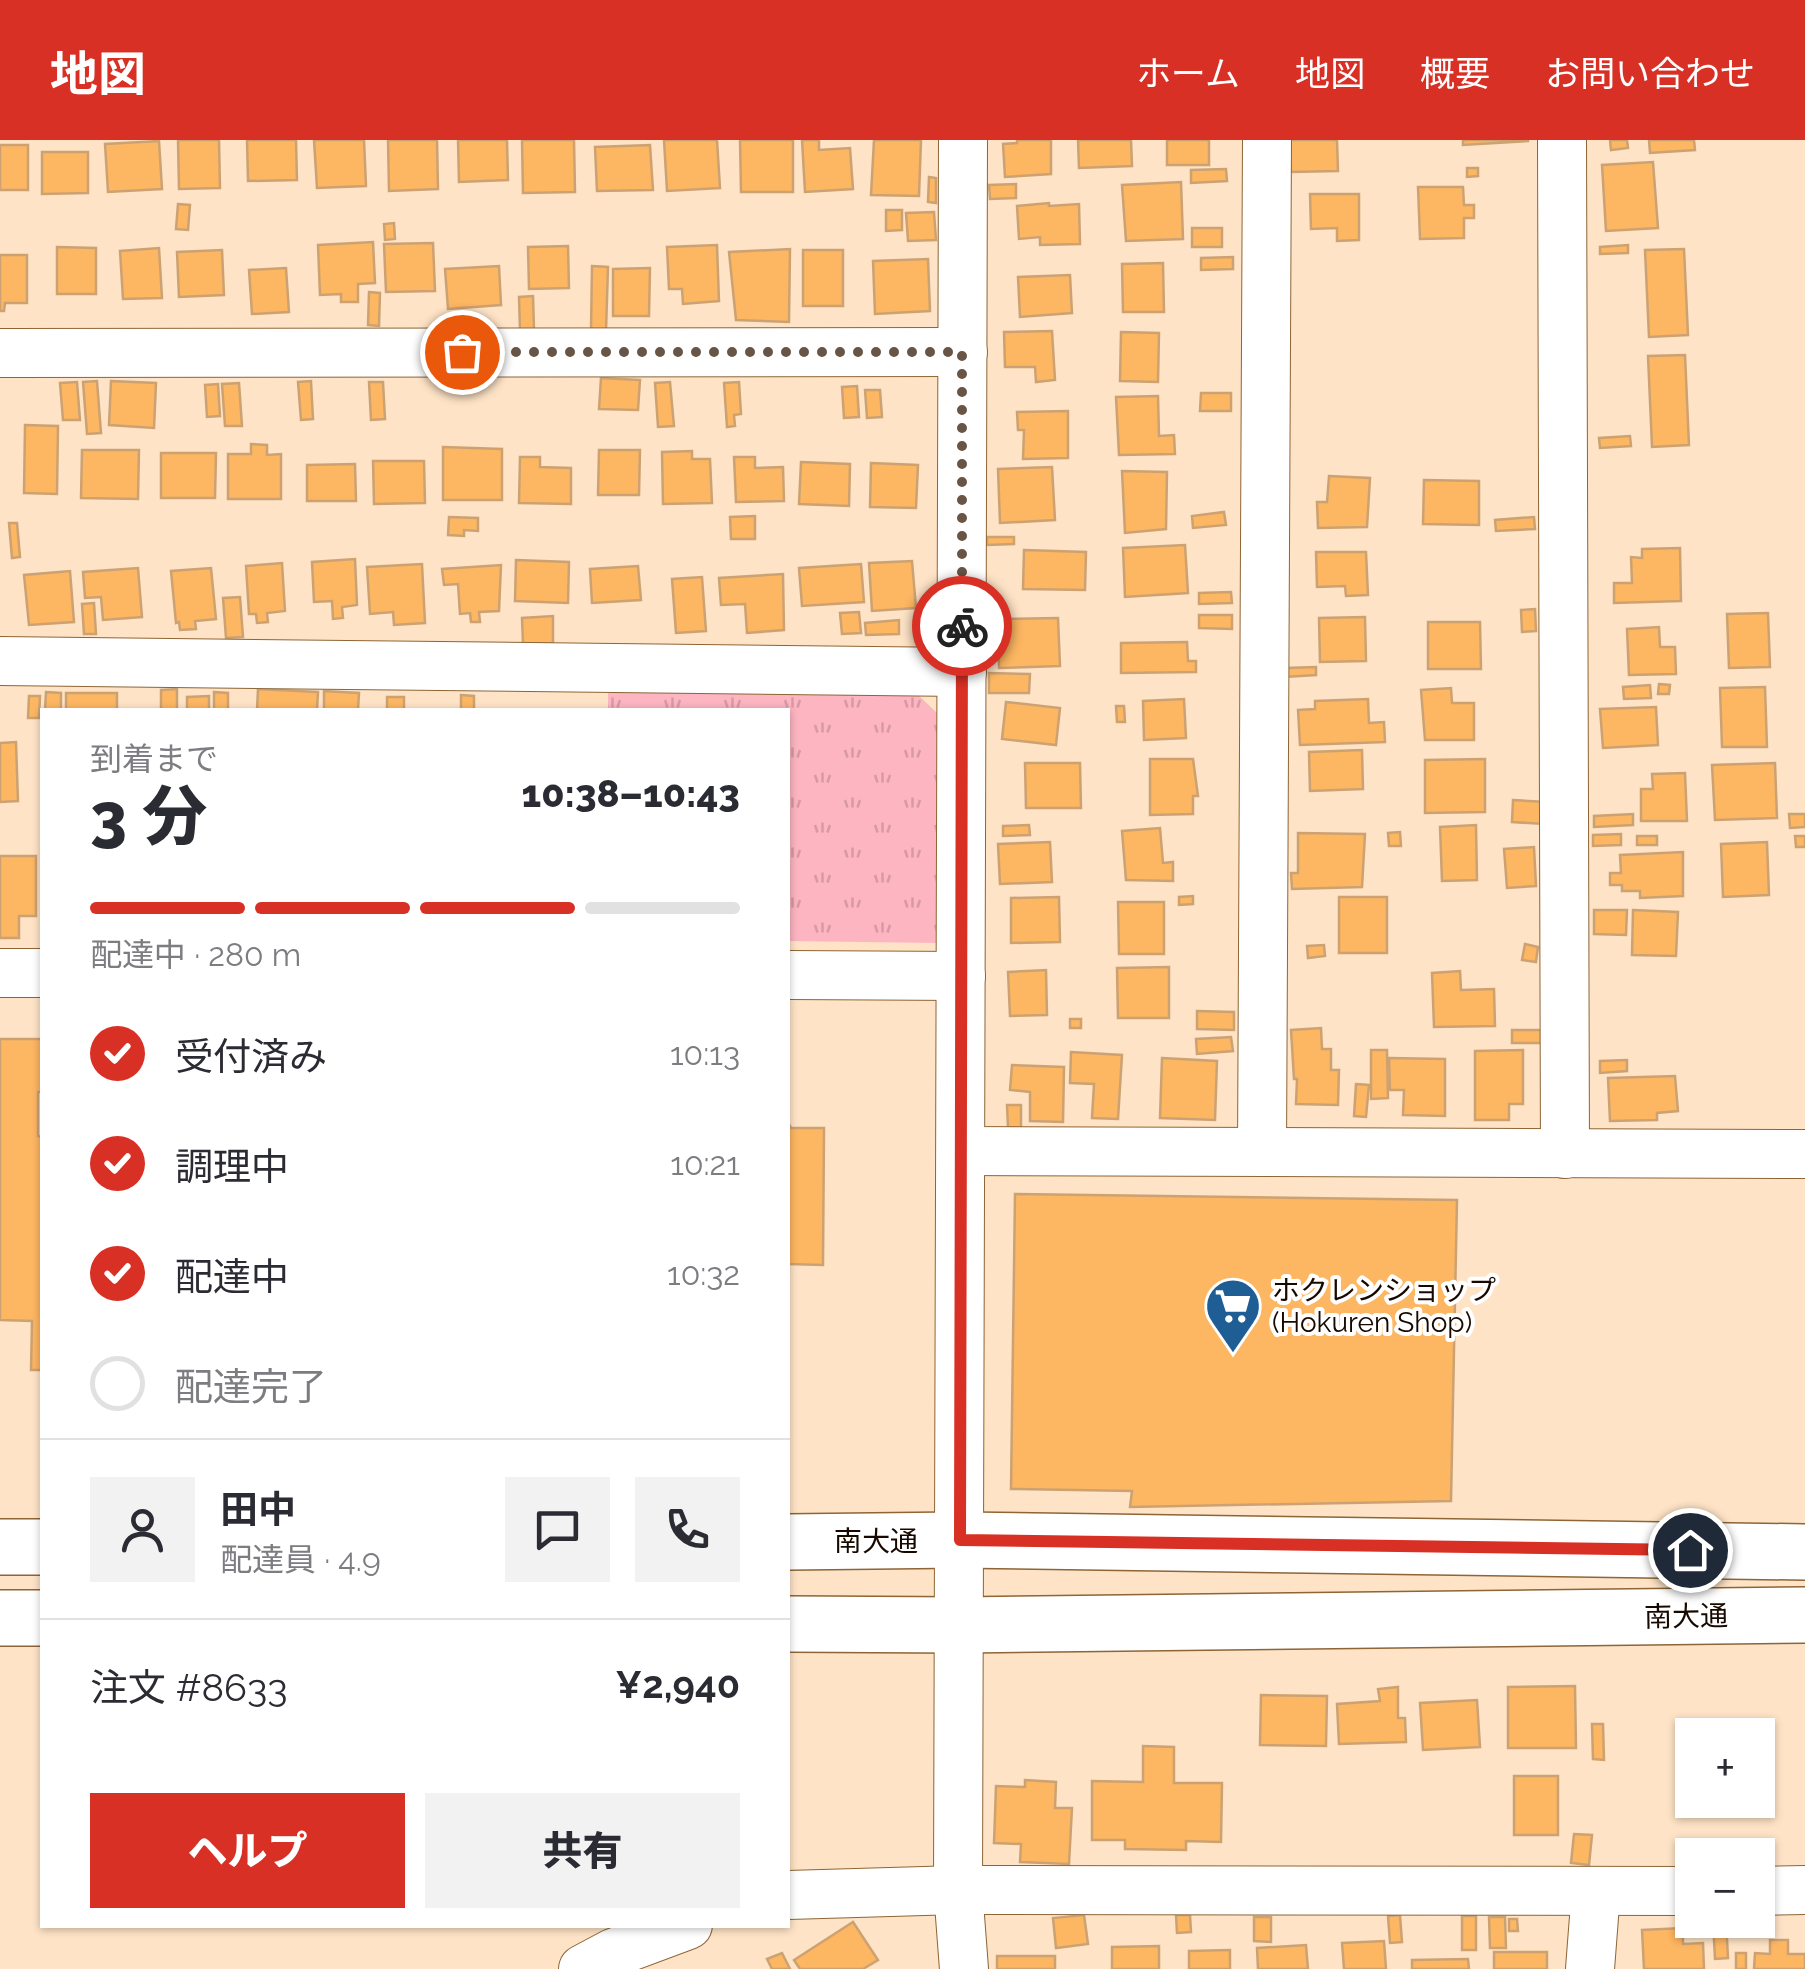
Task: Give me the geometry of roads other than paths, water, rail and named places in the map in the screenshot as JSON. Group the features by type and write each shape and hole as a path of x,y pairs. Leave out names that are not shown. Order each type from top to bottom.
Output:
{"main road":[{"name":"南大通","path":"790,1542 960,1540 1805,1552"},
{"path":"0,1548 40,1547"},
{"name":"南大通","path":"790,1624 961,1626 1805,1615"},
{"path":"0,1618 40,1618"}],"street":[{"path":"964,140 958,1890 964,1969"},
{"path":"1262,1152 1268,140"},
{"path":"1562,140 1565,1154"},
{"path":"0,353 962,352"},
{"path":"0,662 962,672"},
{"path":"0,972 40,973"},
{"path":"790,976 961,976"},
{"path":"960,1151 1805,1154"},
{"path":"790,1895 958,1890 1675,1891"},
{"path":"1775,1890 1805,1890"},
{"path":"1590,1969 1596,1891"},
{"path":"606,1964 682,1928"}],"place":[{"name":"ホクレンショップ (Hokuren Shop)","path":"1233,1355"}]}
